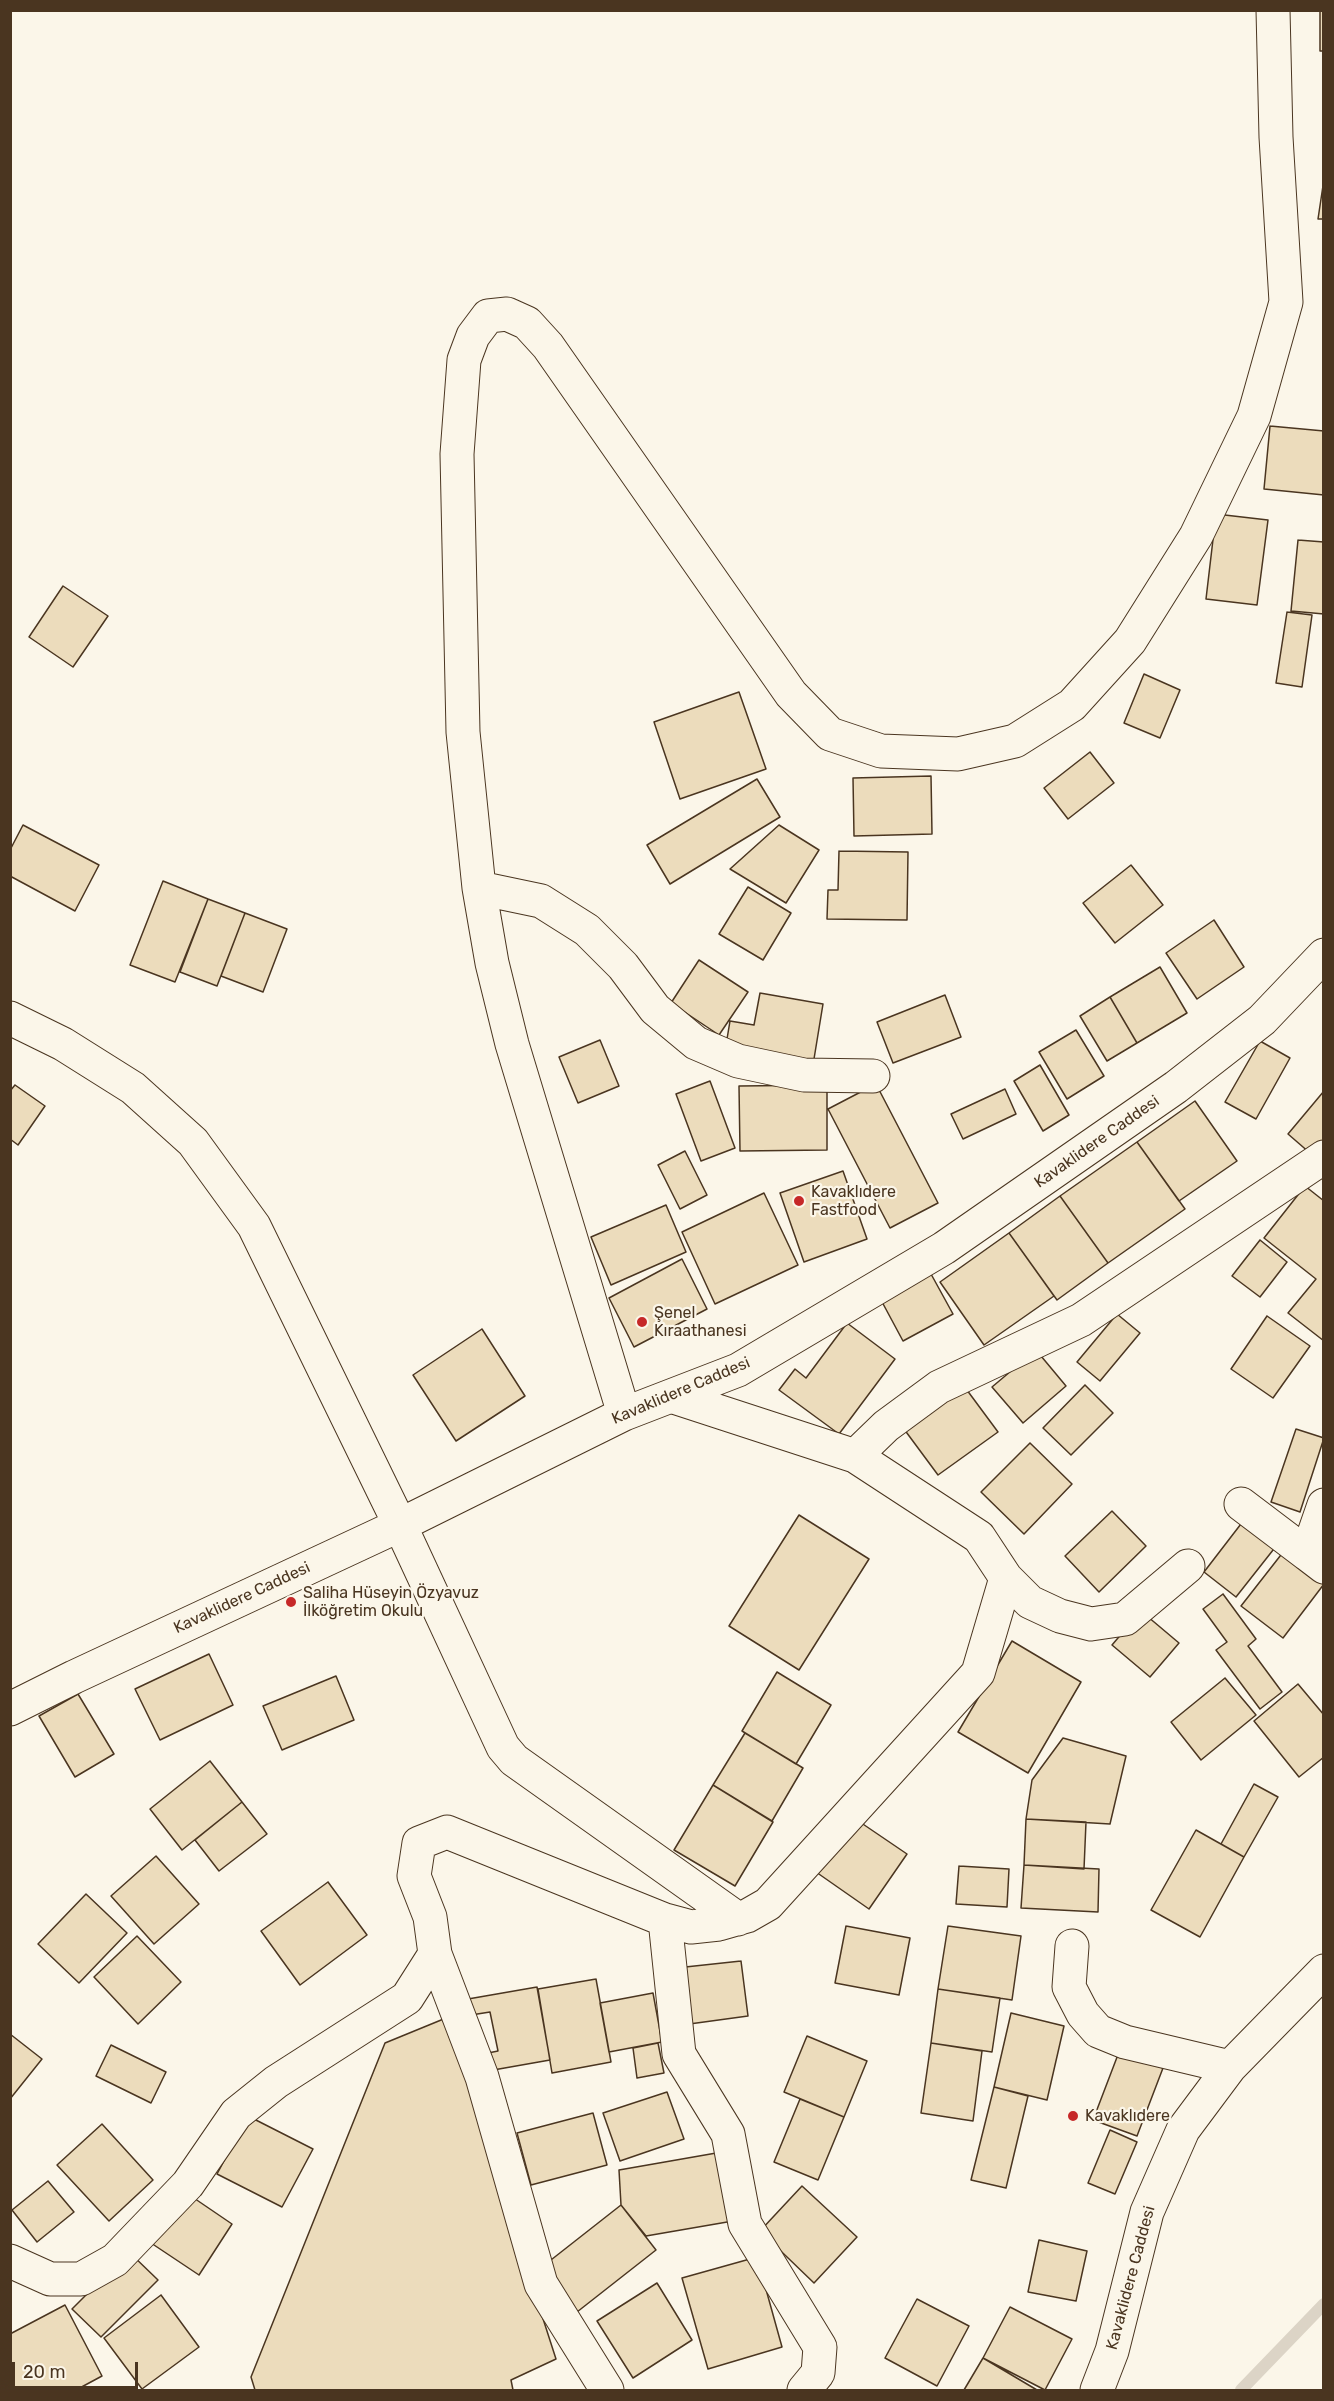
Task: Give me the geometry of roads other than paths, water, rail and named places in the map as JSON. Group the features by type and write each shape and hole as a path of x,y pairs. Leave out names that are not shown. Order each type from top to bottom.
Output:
{"street":[{"path":"624,1414 512,1044 492,963 479,888 463,732 457,454 464,360 473,336 488,316 507,314 527,323 548,346 791,694 830,734 881,751 958,754 1015,741 1072,705 1130,641 1196,536 1254,416 1286,302 1276,136 1273,10"},
{"path":"479,888 541,901 587,930 623,966 655,1009 696,1043 738,1061 804,1075 873,1076"},
{"name":"Kavaklidere Caddesi","path":"10,1710 74,1677 400,1525 624,1414 738,1370 944,1248 1176,1087 1262,1020 1323,955"},
{"path":"10,1018 63,1044 133,1088 193,1142 254,1226 400,1525 503,1747 514,1760 738,1919"},
{"path":"855,1456 886,1425 939,1387 1081,1320 1323,1157"},
{"path":"671,1396 855,1456 979,1537 1006,1578 1030,1602 1060,1616 1091,1624 1125,1619 1188,1566"},
{"path":"1241,1504 1315,1561 1323,1505"},
{"path":"607,2391 542,2284 482,2077 435,1953 430,1917 414,1876 419,1843 447,1832 665,1920 692,1927 718,1924 747,1916 768,1904 978,1673 1006,1578"},
{"path":"665,1920 679,2054 728,2134 745,2224 820,2347 818,2373 804,2391"},
{"path":"1072,1946 1068,1987 1083,2014 1098,2031 1125,2042 1230,2067"},
{"path":"10,2261 50,2279 81,2279 115,2260 188,2184 236,2114 276,2082 407,1998 435,1953"},
{"name":"Kavaklidere Caddesi","path":"1097,2391 1112,2351 1147,2212 1183,2130 1230,2067 1323,1971"}],"waterway":[{"path":"1241,2390 1324,2304"}],"place":[{"name":"Kavaklıdere Fastfood","path":"799,1201"},
{"name":"Şenel Kıraathanesi","path":"642,1322"},
{"name":"Saliha Hüseyin Özyavuz İlköğretim Okulu","path":"291,1602"},
{"name":"Kavaklıdere","path":"1073,2116"}]}
